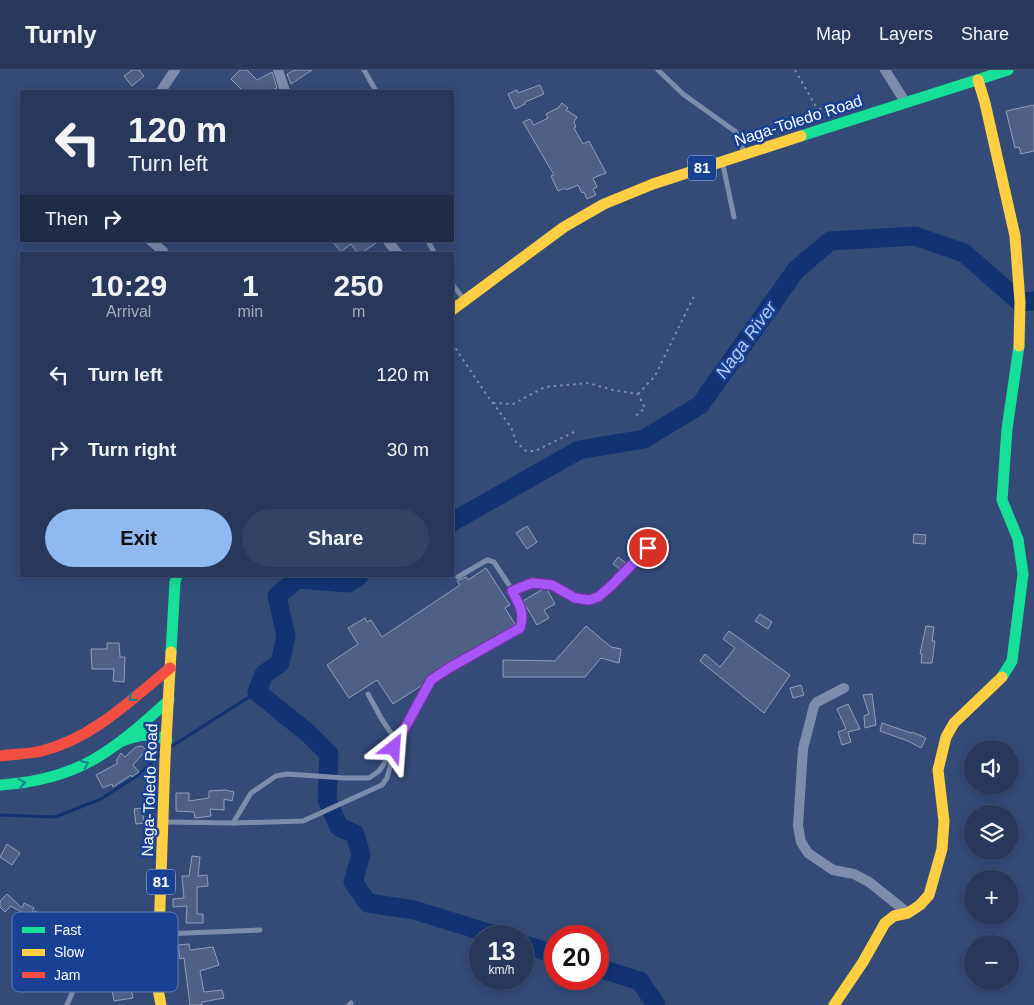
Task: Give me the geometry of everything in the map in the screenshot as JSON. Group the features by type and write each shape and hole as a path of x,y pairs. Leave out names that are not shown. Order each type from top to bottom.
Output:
{"main road":[{"name":"Naga-Toledo Road","path":"454,308 564,227 604,204 653,184 1008,70"},
{"path":"834,1005 863,962 885,923 894,916 908,913 920,905 929,895 942,849 944,821 938,770 946,736 954,723 1001,678 1012,661 1023,574 1018,539 1002,500 1007,429 1019,346 1020,302 1015,236 985,103 978,80"},
{"name":"Naga-Toledo Road","path":"161,912 165,759 177,577"},
{"path":"0,756 41,751 69,742 102,724 170,668"},
{"path":"0,785 44,779 72,770 99,757 122,741 169,700"},
{"path":"122,741 144,733 154,734 166,742"},
{"name":"Naga-Toledo Road","path":"159,992 161,1005"}],"street":[{"path":"162,90 175,70"},
{"path":"278,70 285,90"},
{"path":"885,70 906,103"},
{"path":"152,242 163,251"},
{"path":"389,242 396,252"},
{"path":"844,688 817,702 814,706 803,749 798,826 801,842 808,853 833,870 854,874 869,882 908,913"}],"lane":[{"path":"364,70 375,90"},
{"path":"658,70 683,94 736,132 745,154"},
{"path":"723,162 734,217"},
{"path":"454,286 465,300"},
{"path":"512,591 532,583 552,585 575,598 589,600 598,597 659,536"},
{"path":"233,823 251,793 276,776 286,774 369,778 378,772 394,748 431,680 520,628 523,619 522,610 494,562 487,560 458,578"},
{"path":"163,822 303,821 376,789 387,778 394,748 391,733 368,694"},
{"path":"178,933 260,930"},
{"path":"68,1005 73,992"}],"path":[{"path":"795,70 815,105 840,124"},
{"path":"638,394 656,376 695,294"},
{"path":"454,346 510,426 516,442 526,451 535,451 574,432"},
{"path":"493,403 513,404 545,386 588,383 638,394"},
{"path":"633,418 645,408 638,394"}],"building":[{"path":"132,70 139,70 144,76 132,86 124,76"},
{"path":"240,70 247,70 257,80 272,72 277,88 272,90 242,90 231,79"},
{"path":"295,70 312,70 291,84 287,74"},
{"path":"540,85 544,94 525,102 525,104 515,109 508,94 517,90 518,93"},
{"path":"562,103 568,108 566,110 577,117 574,122 576,127 574,128 583,144 589,141 606,173 593,178 597,187 593,189 596,195 587,199 578,185 558,191 551,176 554,175 523,122 530,119 534,125 548,118 546,114 558,108"},
{"path":"1034,105 1034,151 1021,154 1019,147 1015,148 1006,111"},
{"path":"333,242 378,242 363,252 357,252 351,244 341,252"},
{"path":"527,526 537,542 527,549 516,533"},
{"path":"914,534 926,535 925,544 913,543"},
{"path":"618,557 627,564 621,570 613,564"},
{"path":"486,568 510,605 505,608 515,624 446,663 428,676 424,684 393,704 377,680 349,698 327,665 358,644 348,628 365,618 367,622 371,620 382,637 460,585 457,581 466,577 468,580"},
{"path":"543,589 547,589 555,604 544,610 549,618 537,625 523,601"},
{"path":"760,614 772,622 768,629 755,621"},
{"path":"586,626 611,647 621,649 619,663 601,658 585,677 503,677 503,660 555,661"},
{"path":"926,626 934,627 932,641 935,641 932,663 921,663 922,654 920,654"},
{"path":"729,631 790,675 764,713 700,661 705,654 720,667 735,648 723,639"},
{"path":"107,643 119,643 120,657 125,657 124,682 113,681 114,669 92,669 91,649 107,649"},
{"path":"801,685 804,695 793,698 790,688"},
{"path":"872,694 876,725 865,728 864,716 869,714 863,695"},
{"path":"848,704 860,729 848,732 851,742 842,745 838,732 846,729 837,709"},
{"path":"882,723 926,738 921,748 880,731"},
{"path":"142,746 146,750 133,765 139,772 113,787 112,784 103,788 96,775 118,763 116,761 121,753 125,757 136,747"},
{"path":"225,790 234,792 232,801 224,799 224,810 210,809 211,816 195,818 194,812 176,811 176,793 189,793 189,801 209,798 209,791"},
{"path":"142,808 144,823 136,824 134,809"},
{"path":"7,844 20,853 12,865 0,857"},
{"path":"192,856 200,857 198,876 207,875 208,886 197,887 197,914 203,914 203,923 186,923 187,906 173,907 173,899 184,898 182,876 189,876"},
{"path":"7,894 22,908 24,903 34,908 32,912 21,912 11,906 5,912 0,907 0,901"},
{"path":"189,944 190,950 213,947 219,965 200,971 204,992 222,990 224,998 202,1002 202,1005 190,1005 184,958 180,959 178,945"},
{"path":"112,992 132,992 133,998 114,1001"}],"waterway":[{"name":"Naga River","path":"454,521 579,450 644,439 700,405 796,270 830,241 915,236 964,253 1020,302 1034,301"},
{"name":"Naga River","path":"357,577 348,583 297,579 277,596 286,636 280,663 264,674 257,692 309,734 329,754 327,800 339,827 355,834 361,855 353,882 368,903 414,910 469,927"},
{"path":"172,746 257,692"},
{"path":"0,815 55,817 101,799 138,775 159,756"},
{"name":"Naga River","path":"534,948 544,951"},
{"name":"Naga River","path":"609,971 640,981 656,1005"}],"traffic: fast":[{"path":"801,136 1008,70"},
{"path":"1002,677 1012,661 1023,574 1018,539 1002,500 1007,429 1019,346"},
{"path":"171,652 177,577"},
{"path":"0,785 52,777 93,760 130,734 169,700"},
{"path":"122,741 144,735 167,740"}],"traffic: slow":[{"path":"978,80 985,103 1015,236 1020,302 1019,346"},
{"path":"454,309 564,227 604,204 653,184 801,136"},
{"path":"160,912 171,652"},
{"path":"834,1005 863,962 885,923 894,916 908,913 920,905 929,895 942,849 944,821 938,770 946,737 954,723 1002,677"},
{"path":"159,992 161,1005"}],"traffic: jam":[{"path":"0,756 42,751 78,737 110,717 170,668"}],"route":[{"path":"394,748 431,680 520,628 523,619 522,610 512,591 532,583 552,585 575,598 589,600 598,597 610,587 648,548"}]}
